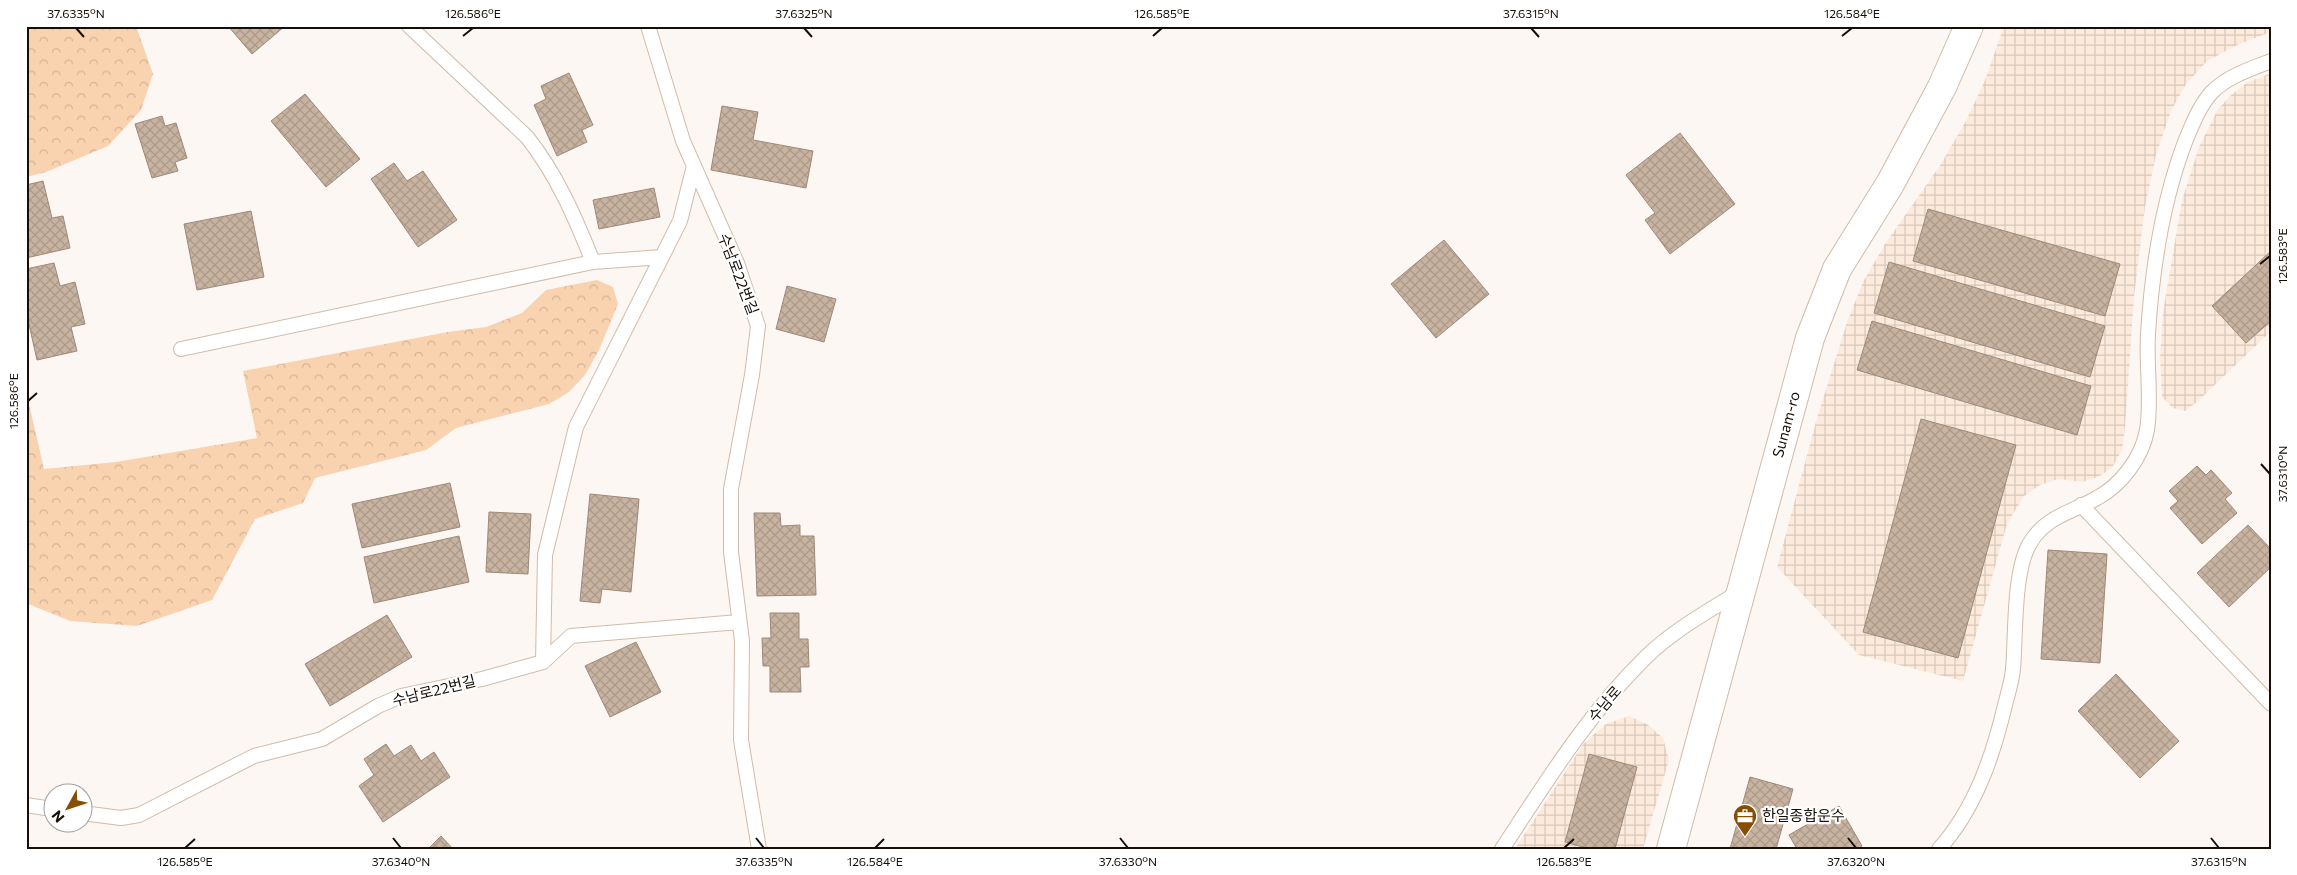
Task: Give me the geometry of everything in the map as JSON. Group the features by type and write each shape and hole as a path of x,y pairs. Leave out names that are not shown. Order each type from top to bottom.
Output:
{"street":[{"name":"Sunam-ro","path":"1671,849 1810,338 1837,269 1890,184 1942,87 1969,26"}],"lane":[{"path":"409,26 527,137 557,180 571,208 593,262"},
{"name":"수남로22번길","path":"648,26 683,141 737,263 758,326 752,376 731,489 731,552 742,641 741,740 759,849"},
{"path":"1938,849 1947,839 1976,793 1996,745 2013,673 2020,570 2029,544 2047,522 2098,498 2120,481 2138,457 2147,430 2148,336 2153,280 2162,222 2174,171 2193,121 2211,93 2240,73 2271,62"},
{"path":"543,662 545,555 576,427 680,221 694,166"},
{"path":"181,350 593,262 662,257"},
{"path":"2082,505 2271,704"},
{"name":"수남로","path":"1502,849 1576,737 1646,657 1683,628 1741,591"},
{"name":"수남로22번길","path":"92,814 122,818 139,815 254,756 322,739 378,706 401,696 482,679 543,662 571,636 740,622"},
{"path":"26,805 42,807"}],"shaded area":[{"path":"2004,26 2271,26 2271,32 2237,45 2207,61 2186,84 2171,111 2156,155 2145,207 2134,297 2122,450 2112,468 2098,477 2082,482 2058,479 2040,485 2024,496 2007,524 1963,681 1859,655 1777,567 1817,418 1847,322 1863,282 1885,244 1939,167 1966,121 1985,80"},
{"path":"2269,74 2271,331 2198,401 2185,411 2173,408 2162,397 2160,358 2163,312 2182,200 2199,147 2218,109 2231,95 2248,82"},
{"path":"1629,716 1647,724 1663,738 1669,760 1643,849 1515,849 1584,743 1606,724"}],"green space":[{"path":"26,26 136,26 153,74 141,110 108,146 46,172 26,177"},
{"path":"597,280 613,287 618,304 599,350 585,375 569,392 549,404 456,428 426,450 315,478 303,503 255,519 212,600 137,626 70,621 26,603 26,391 44,469 116,462 257,438 243,371 448,332 486,327 522,313 546,290"}],"building":[{"path":"228,26 285,26 252,54"},
{"path":"569,73 593,125 582,130 587,142 557,156 534,105 546,99 541,86"},
{"path":"305,94 360,159 326,187 271,121"},
{"path":"722,106 758,112 753,140 813,151 806,188 711,170"},
{"path":"162,116 165,126 176,123 187,158 175,162 178,171 152,178 135,124"},
{"path":"1680,133 1735,204 1670,254 1645,220 1655,213 1626,175"},
{"path":"394,163 407,181 423,171 457,220 418,247 371,179"},
{"path":"43,181 52,218 63,216 70,248 26,258 26,185"},
{"path":"654,188 660,217 599,229 593,200"},
{"path":"1928,209 2120,264 2105,316 1913,261"},
{"path":"251,211 264,277 197,290 184,224"},
{"path":"1444,240 1489,294 1436,338 1391,284"},
{"path":"2271,251 2271,321 2246,343 2212,306"},
{"path":"1889,262 2105,326 2090,377 1874,313"},
{"path":"54,263 60,286 75,282 85,324 71,327 77,351 37,360 26,311 26,269"},
{"path":"787,286 836,299 824,342 776,329"},
{"path":"1872,321 2091,386 2077,435 1857,370"},
{"path":"1921,419 2016,445 1958,658 1863,632"},
{"path":"2197,466 2206,475 2211,470 2232,493 2225,499 2237,513 2202,544 2170,508 2178,501 2169,491"},
{"path":"450,483 460,527 362,548 352,504"},
{"path":"590,494 639,499 631,592 602,589 600,603 580,601"},
{"path":"489,512 531,514 528,574 486,572"},
{"path":"754,513 780,513 781,526 800,525 800,536 814,536 816,595 757,596"},
{"path":"2248,525 2271,549 2271,567 2229,607 2197,573"},
{"path":"459,536 469,582 374,603 364,557"},
{"path":"2048,550 2107,554 2100,663 2041,659"},
{"path":"770,613 799,613 799,639 808,639 809,667 800,667 801,692 770,692 770,666 763,666 762,638 771,638"},
{"path":"387,615 412,657 330,706 305,664"},
{"path":"636,642 661,692 610,717 585,666"},
{"path":"2116,674 2179,741 2140,778 2078,711"},
{"path":"386,744 394,756 411,745 421,761 434,752 450,777 383,822 359,786 374,775 364,759"},
{"path":"1589,754 1637,767 1615,849 1590,849 1565,842"},
{"path":"1750,777 1793,789 1776,849 1730,849"},
{"path":"1839,806 1862,846 1858,849 1797,849 1789,835"},
{"path":"441,836 453,849 428,849"}],"place":[{"name":"한일종합운수","path":"1745,837"}]}
